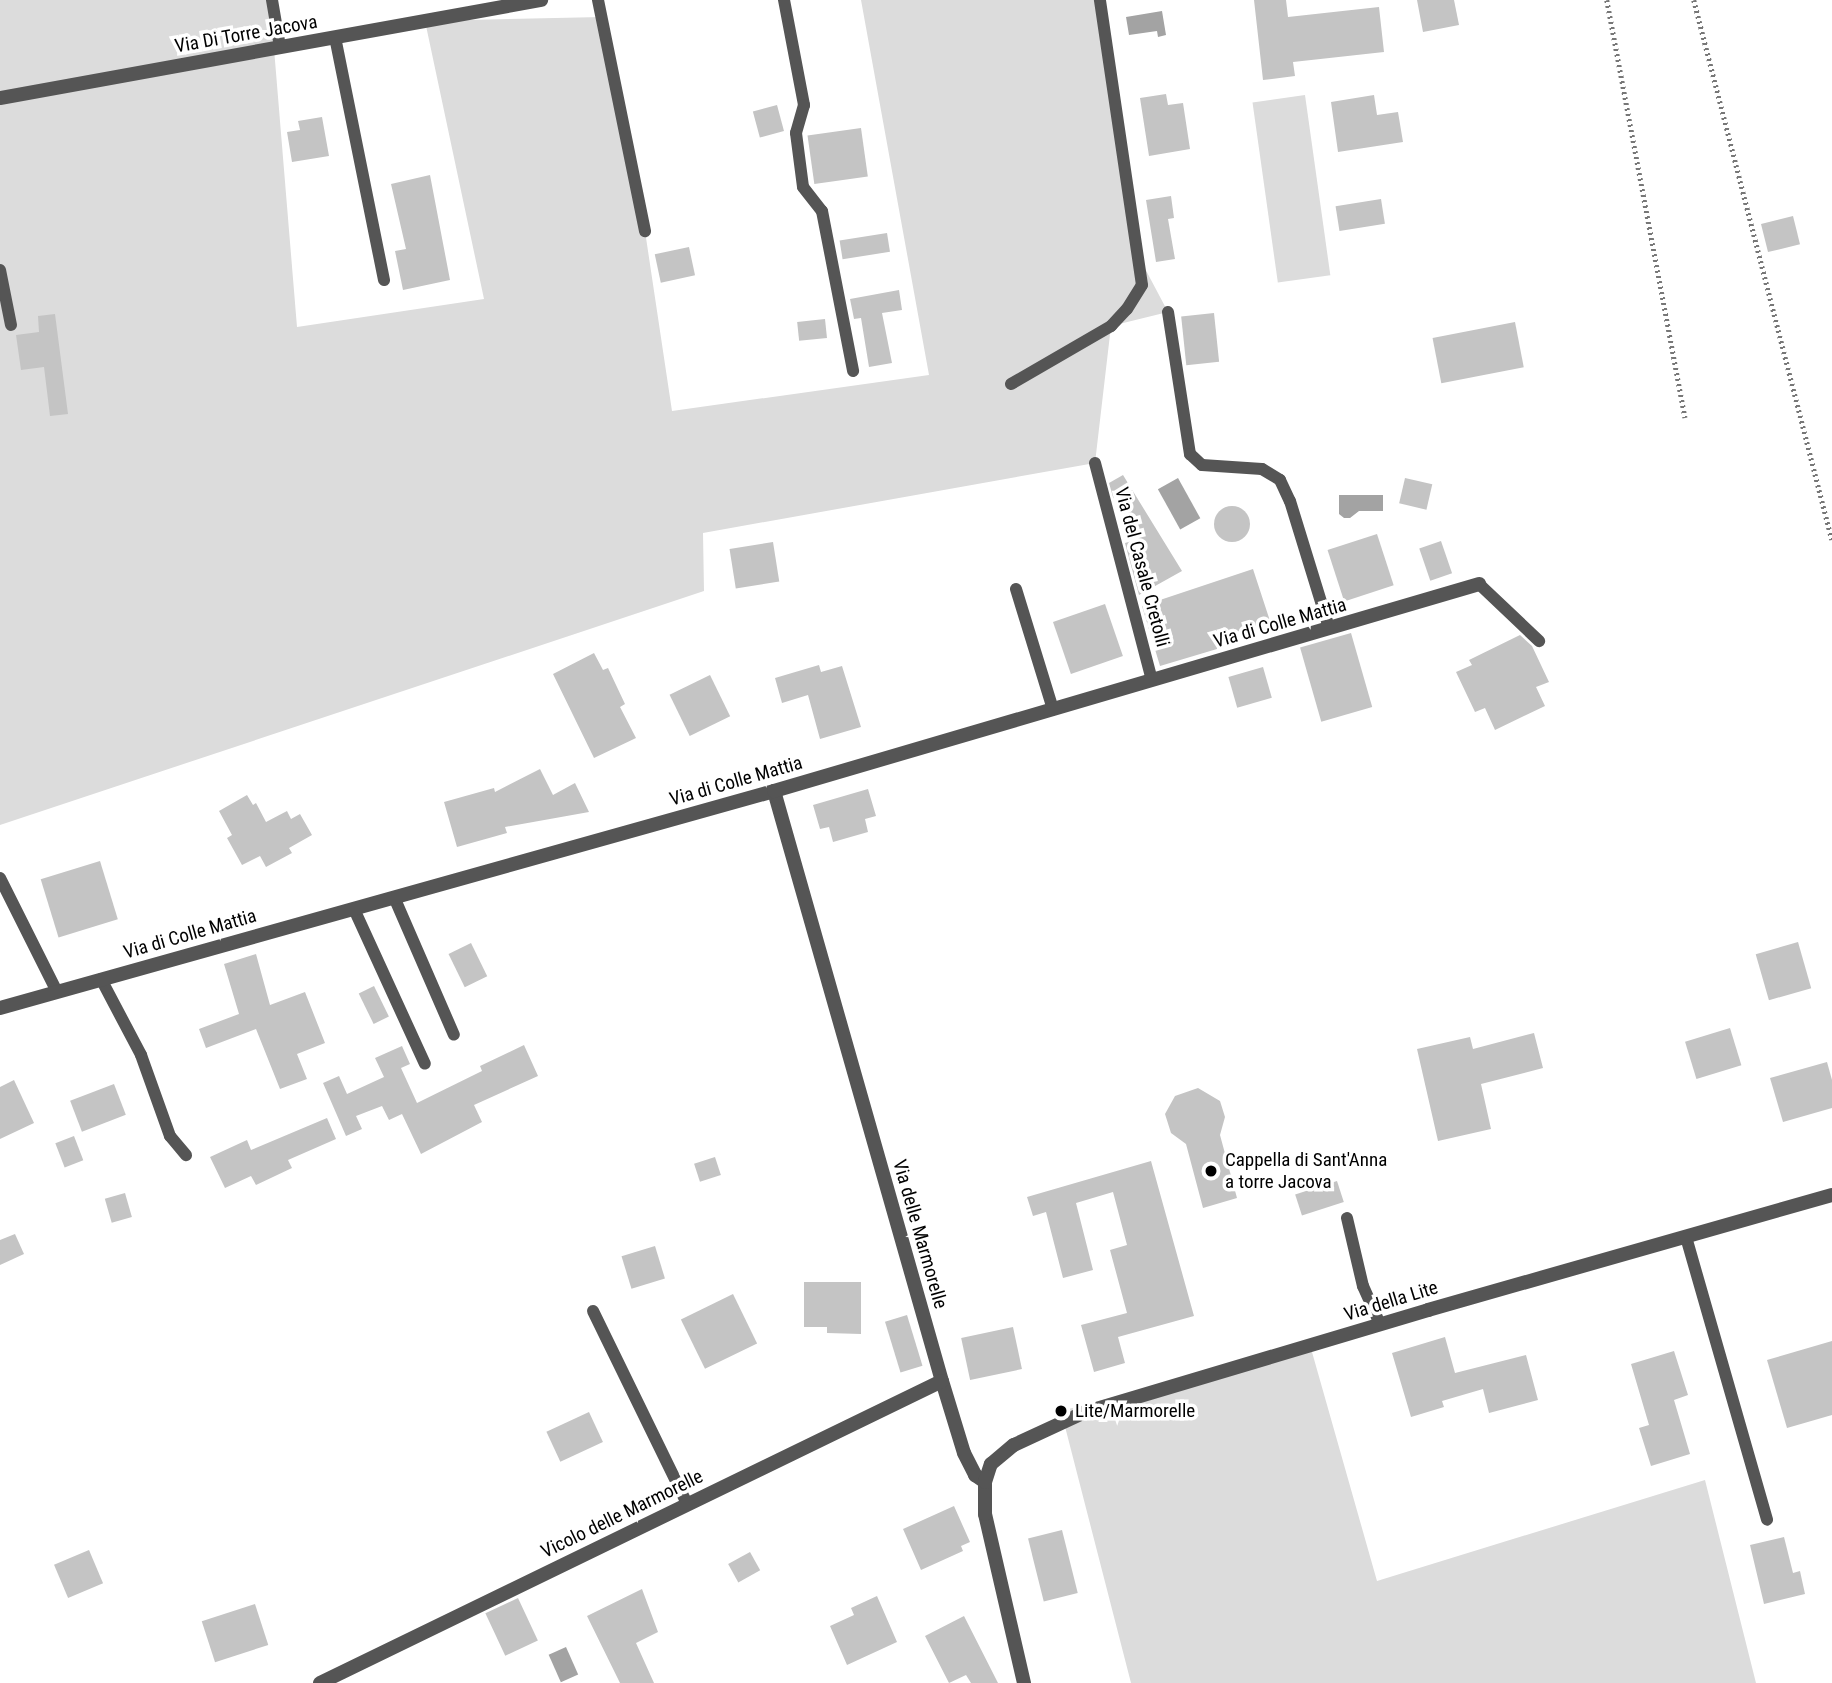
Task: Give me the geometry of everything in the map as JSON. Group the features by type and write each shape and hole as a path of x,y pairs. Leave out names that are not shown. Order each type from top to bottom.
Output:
{"street":[{"name":"Via Di Torre Jacova","path":"0,98 335,37 478,6 541,0"},
{"name":"Via di Colle Mattia","path":"0,1007 774,791 1479,584"},
{"name":"Via delle Marmorelle","path":"774,791 942,1381 964,1453 975,1475 985,1482"},
{"name":"Via della Lite","path":"985,1482 999,1454 1083,1413 1380,1324 1832,1195"},
{"name":"Vicolo delle Marmorelle","path":"320,1683 942,1381"},
{"path":"985,1482 989,1541 1024,1683"}],"lane":[{"path":"272,0 280,47"},
{"path":"598,0 645,231"},
{"path":"784,0 804,105 796,133 803,187 822,211 853,371"},
{"path":"1011,384 1111,326 1132,304 1142,285 1100,0"},
{"path":"335,37 384,280"},
{"path":"0,270 11,325"},
{"path":"1168,312 1190,454 1202,465 1262,469 1280,480 1290,501 1329,628"},
{"name":"Via del Casale Cretolli","path":"1095,463 1152,680"},
{"path":"1479,584 1539,641"},
{"path":"1016,589 1053,709"},
{"path":"0,878 57,992"},
{"path":"394,897 454,1035"},
{"path":"354,909 425,1064"},
{"path":"101,979 141,1055 170,1136 186,1155"},
{"path":"1347,1218 1363,1286 1380,1324"},
{"path":"1686,1237 1767,1520"},
{"path":"593,1311 687,1504"}],"path":[{"path":"1607,0 1685,418"},
{"path":"1694,0 1832,540"}],"shaded area":[{"path":"0,0 270,0 297,327 484,299 425,21 602,17 645,231 672,411 929,375 861,0 1100,0 1141,261 1168,312 1111,326 1095,463 703,533 704,591 0,825"},
{"path":"1162,11 1166,35 1158,37 1157,31 1129,35 1126,17"},
{"path":"1305,95 1330,275 1278,283 1253,102"},
{"path":"1178,478 1200,518 1180,529 1158,489"},
{"path":"1339,495 1383,495 1383,511 1359,511 1350,518 1344,518 1339,514"},
{"path":"1310,1345 1377,1581 1705,1480 1756,1683 1131,1683 1061,1411"},
{"path":"566,1647 578,1674 561,1682 549,1655"}],"building":[{"path":"1254,0 1286,0 1288,17 1379,7 1384,52 1293,62 1295,76 1263,80"},
{"path":"1417,0 1454,0 1459,25 1423,32"},
{"path":"1166,94 1168,105 1183,103 1190,149 1149,156 1140,98"},
{"path":"1374,95 1377,115 1398,112 1403,142 1338,152 1331,102"},
{"path":"777,105 784,131 760,138 753,111"},
{"path":"322,117 329,156 292,162 287,132 300,130 298,121"},
{"path":"861,128 868,177 814,184 808,136"},
{"path":"430,175 450,280 403,290 395,251 406,249 391,184"},
{"path":"1171,196 1174,218 1168,219 1175,259 1156,262 1146,200"},
{"path":"1381,199 1385,224 1339,231 1336,206"},
{"path":"1793,216 1800,244 1768,252 1761,224"},
{"path":"887,233 890,252 843,259 840,241"},
{"path":"689,247 695,275 661,283 655,254"},
{"path":"899,290 902,310 882,313 892,363 869,367 861,318 854,319 850,299"},
{"path":"1214,313 1219,362 1186,365 1181,316"},
{"path":"55,314 68,414 50,416 44,367 21,370 16,335 39,332 38,316"},
{"path":"825,319 827,338 799,341 797,322"},
{"path":"1515,322 1524,367 1441,383 1433,338"},
{"path":"1123,475 1182,571 1139,595 1125,543 1139,539 1113,497 1109,483"},
{"path":"1405,478 1432,484 1426,510 1399,503"},
{"path":"1232,506 1244,512 1250,524 1244,536 1232,542 1220,536 1214,524 1220,512"},
{"path":"1377,534 1394,585 1344,601 1328,550"},
{"path":"1441,541 1452,573 1430,581 1419,548"},
{"path":"773,542 779,582 736,588 730,549"},
{"path":"1253,569 1270,621 1221,637 1227,646 1160,666 1142,606"},
{"path":"1105,604 1123,656 1071,674 1053,622"},
{"path":"1351,633 1372,707 1321,722 1300,648"},
{"path":"1520,635 1532,646 1549,682 1536,687 1545,706 1495,730 1485,708 1475,712 1456,672 1472,665 1469,660"},
{"path":"594,653 603,670 608,668 625,704 620,707 636,738 594,758 553,674"},
{"path":"819,665 821,672 842,666 861,727 820,739 808,695 782,703 775,678"},
{"path":"1263,667 1272,698 1237,708 1228,677"},
{"path":"710,675 730,716 690,736 670,695"},
{"path":"540,769 553,795 575,783 589,812 505,827 507,833 457,847 444,802 494,788 495,792"},
{"path":"868,789 876,816 865,819 868,832 833,842 829,827 820,829 813,805"},
{"path":"247,795 253,805 256,803 266,822 287,811 291,819 300,814 312,835 289,848 292,853 266,867 260,856 242,865 227,838 232,835 219,811"},
{"path":"100,861 118,919 59,937 41,879"},
{"path":"1798,942 1811,988 1769,1000 1756,954"},
{"path":"471,943 487,976 465,987 449,954"},
{"path":"256,954 270,1005 305,992 325,1043 297,1054 307,1079 280,1089 256,1029 206,1048 199,1029 239,1014 224,964"},
{"path":"374,986 389,1017 374,1024 359,993"},
{"path":"1730,1028 1741,1065 1696,1079 1685,1042"},
{"path":"1534,1033 1543,1068 1481,1084 1491,1129 1438,1141 1417,1049 1470,1037 1473,1049"},
{"path":"524,1045 538,1076 474,1105 482,1122 421,1154 402,1114 389,1120 382,1106 356,1116 362,1129 346,1136 323,1083 339,1076 347,1094 384,1077 375,1058 402,1046 410,1064 401,1068 417,1103 482,1071 480,1066"},
{"path":"1827,1062 1832,1080 1832,1108 1783,1122 1770,1078"},
{"path":"14,1080 34,1123 0,1139 0,1087"},
{"path":"114,1084 126,1115 82,1132 70,1101"},
{"name":"Cappella di Sant'Anna a torre Jacova","path":"1198,1088 1220,1101 1225,1117 1220,1135 1237,1198 1203,1208 1186,1144 1171,1133 1165,1114 1175,1096"},
{"path":"327,1118 336,1139 288,1160 292,1168 256,1185 251,1176 225,1188 210,1157 247,1140 251,1150"},
{"path":"74,1136 83,1160 65,1167 55,1143"},
{"path":"715,1157 721,1175 700,1182 694,1164"},
{"path":"1151,1161 1194,1316 1118,1337 1125,1363 1094,1372 1081,1325 1127,1313 1110,1250 1127,1245 1113,1192 1076,1203 1093,1270 1063,1278 1046,1212 1033,1216 1027,1197"},
{"path":"1337,1181 1344,1202 1302,1216 1295,1195"},
{"path":"125,1193 132,1217 112,1223 105,1199"},
{"path":"15,1234 24,1254 0,1265 0,1240"},
{"path":"655,1246 665,1279 631,1289 622,1256"},
{"path":"804,1282 861,1282 861,1334 827,1333 827,1327 804,1327"},
{"path":"733,1294 757,1343 705,1369 681,1319"},
{"path":"907,1315 922,1366 901,1372 885,1322"},
{"path":"1013,1327 1022,1369 970,1380 961,1338"},
{"path":"1445,1337 1455,1373 1526,1355 1538,1400 1489,1413 1483,1389 1442,1401 1444,1407 1411,1417 1392,1353"},
{"path":"1832,1341 1832,1415 1787,1428 1767,1360"},
{"path":"1674,1351 1688,1395 1674,1400 1690,1454 1651,1466 1639,1428 1649,1425 1631,1364"},
{"path":"589,1412 603,1442 560,1462 546,1432"},
{"path":"954,1506 970,1542 961,1546 963,1551 921,1570 903,1529"},
{"path":"1062,1530 1078,1593 1044,1602 1028,1538"},
{"path":"1784,1537 1793,1573 1800,1571 1805,1594 1764,1604 1750,1545"},
{"path":"89,1550 103,1583 68,1598 54,1565"},
{"path":"750,1552 760,1570 738,1582 728,1564"},
{"path":"642,1589 658,1632 636,1643 654,1683 620,1683 587,1616"},
{"path":"877,1596 897,1642 847,1665 830,1626 854,1615 851,1608"},
{"path":"518,1598 538,1641 505,1656 485,1613"},
{"path":"255,1604 268,1645 215,1662 202,1621"},
{"path":"964,1616 998,1683 971,1683 966,1675 949,1683 925,1636"}],"place":[{"name":"Cappella di Sant'Anna a torre Jacova","path":"1211,1171"},
{"name":"Lite/Marmorelle","path":"1061,1411"}]}
